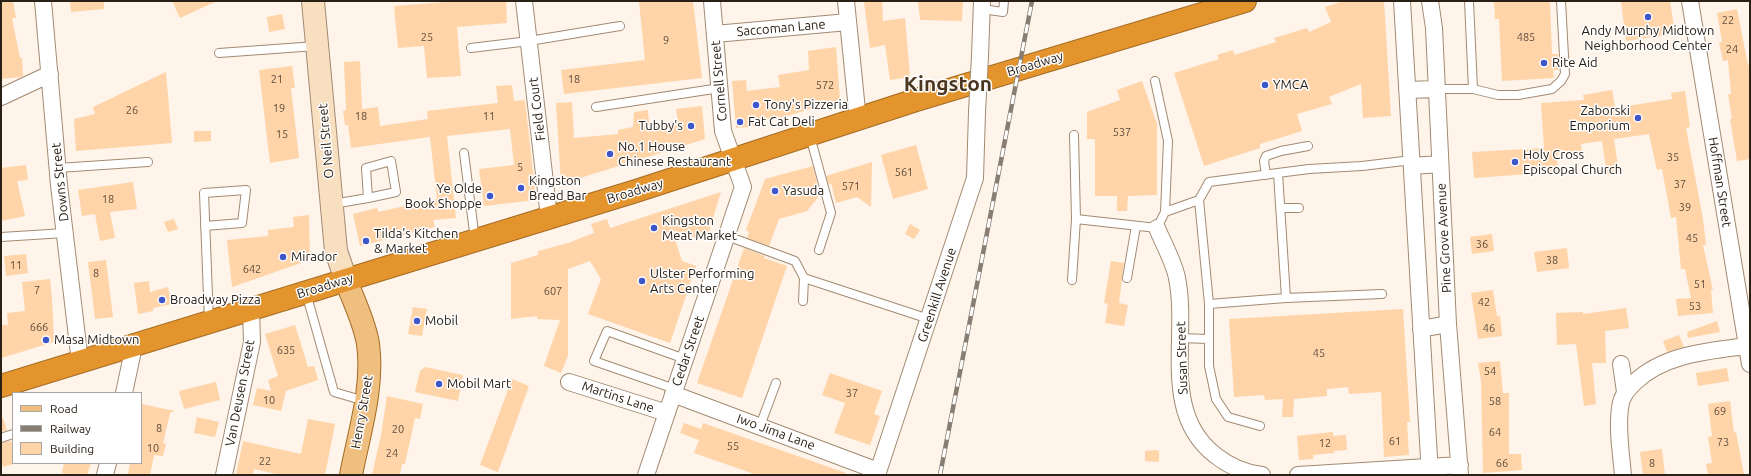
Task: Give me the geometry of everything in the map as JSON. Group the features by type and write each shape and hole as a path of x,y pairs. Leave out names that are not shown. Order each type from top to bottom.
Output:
{"highway":[{"name":"Broadway","path":"8,387 80,362 810,136 924,98 1245,1"}],"main road":[{"name":"Henry Street","path":"346,280 368,343 370,366 366,402 351,475"}],"street":[{"name":"Downs Street","path":"44,1 58,168 80,362"},
{"name":"O Neil Street","path":"312,1 336,251 346,280"},
{"name":"Field Court","path":"524,1 550,217"},
{"name":"Cornell Street","path":"712,1 724,131 733,160"},
{"path":"846,1 858,120"},
{"path":"1402,1 1420,329 1430,472"},
{"name":"Pine Grove Avenue","path":"1430,1 1434,28 1448,324 1460,470"},
{"name":"Hoffman Street","path":"1690,1 1750,364"},
{"name":"Greenkill Avenue","path":"878,473 975,178 982,5"},
{"name":"Saccoman Lane","path":"715,34 848,22"},
{"path":"1,97 50,74"},
{"path":"1407,90 1436,89"},
{"name":"Cedar Street","path":"646,475 743,187 733,160"},
{"path":"1412,163 1440,164"},
{"name":"Susan Street","path":"1157,228 1177,277 1181,310 1179,338 1182,397 1190,423 1205,447 1226,463 1251,474 1262,475"},
{"name":"Van Deusen Street","path":"224,475 252,342 251,310"},
{"path":"1420,329 1448,324"},
{"path":"124,392 134,346"},
{"path":"1625,392 1643,375 1683,356 1747,346"},
{"path":"1621,364 1625,392 1620,407 1623,475"},
{"name":"Martins Lane","path":"569,382 667,413"},
{"name":"Iwo Jima Lane","path":"674,392 878,473"},
{"path":"106,475 108,464"},
{"path":"1298,475 1460,470"}],"lane":[{"path":"982,5 1003,12 1004,1"},
{"path":"1469,1 1473,88"},
{"path":"1436,89 1473,88 1498,95 1518,95 1552,89 1561,81 1565,74 1561,1"},
{"path":"471,48 529,41 620,26"},
{"path":"219,53 317,46"},
{"path":"1076,219 1157,228 1165,212 1168,141 1155,81"},
{"path":"596,107 720,88"},
{"path":"1072,280 1076,219 1074,135"},
{"path":"810,136 831,213 818,250"},
{"path":"1266,175 1264,161 1266,156 1280,151 1308,146"},
{"path":"464,153 475,240"},
{"path":"332,204 368,198 396,192 391,161 366,168 368,198"},
{"path":"58,168 148,162"},
{"path":"1260,426 1228,417 1216,399 1209,366 1209,304 1199,200 1209,182 1309,169 1412,163"},
{"path":"1278,173 1286,298"},
{"path":"206,226 242,222 246,190 204,193 209,323"},
{"path":"1165,212 1199,200"},
{"path":"1281,208 1298,208"},
{"path":"1127,278 1136,226"},
{"path":"1,236 65,233"},
{"path":"727,236 795,261 804,278 803,301"},
{"path":"804,278 929,319"},
{"path":"306,292 334,392 366,402"},
{"path":"1209,304 1286,298 1382,294"},
{"path":"674,392 594,360 607,331 685,359"},
{"path":"1179,338 1209,339"},
{"path":"760,426 776,383"},
{"path":"1,438 12,434"}],"building":[{"path":"1,1 13,1 16,18 12,18 20,58 22,58 23,76 21,77 1,79"},
{"path":"70,1 104,1 104,9 71,12"},
{"path":"172,1 217,1 180,18"},
{"path":"459,1 506,1 507,23 457,27 461,76 427,78 424,46 398,48 394,6"},
{"path":"693,1 702,78 564,94 561,70 645,60 639,2"},
{"path":"882,1 883,21 905,18 910,77 890,80 885,45 870,48 864,2"},
{"path":"918,1 963,1 962,21 920,20"},
{"name":"YMCA","path":"1344,1 1384,1 1391,116 1363,118 1361,84 1329,97 1332,104 1297,114 1302,131 1260,144 1260,148 1204,166 1174,73 1219,59 1217,55 1233,50 1234,55 1276,42 1274,38 1307,28 1309,32 1331,22 1325,7"},
{"name":"Rite Aid","path":"1494,1 1550,1 1552,54 1558,54 1559,70 1553,70 1554,78 1502,81 1499,19 1495,19"},
{"name":"Andy Murphy Midtown Neighborhood Center","path":"1621,1 1670,1 1675,34 1626,41"},
{"path":"1737,9 1748,65 1750,65 1750,159 1737,161 1730,119 1732,119 1728,94 1731,94 1728,60 1723,61 1719,42 1722,42 1717,13"},
{"path":"282,14 285,29 269,32 267,17"},
{"path":"836,47 840,100 784,117 766,119 750,127 736,128 732,81 746,80 747,91 780,87 778,75 809,70 808,51"},
{"path":"360,61 362,109 378,107 380,126 428,119 427,111 498,103 496,86 512,85 514,101 525,100 536,200 484,206 479,169 514,165 510,129 447,136 456,218 433,220 435,227 360,246 353,214 377,208 378,212 437,199 430,137 351,148 348,125 345,125 343,111 346,110 344,62"},
{"path":"292,66 295,88 291,88 299,158 270,163 259,70"},
{"path":"166,72 172,143 76,151 74,119 95,114 93,107"},
{"path":"1142,81 1157,124 1157,195 1128,196 1127,211 1117,211 1117,196 1095,196 1095,139 1087,139 1087,112 1120,100 1117,90"},
{"path":"1612,90 1615,108 1672,99 1671,93 1685,91 1690,127 1686,128 1703,219 1706,245 1703,245 1713,290 1711,290 1713,313 1678,316 1676,299 1691,298 1685,269 1681,269 1676,217 1671,218 1662,169 1657,170 1649,134 1614,139 1619,173 1607,175 1602,141 1581,144 1582,152 1557,154 1558,172 1474,178 1472,152 1544,148 1541,103 1584,100 1583,95"},
{"path":"572,102 574,138 618,134 618,130 633,127 634,112 648,110 649,123 656,122 658,128 678,123 676,109 702,106 705,139 561,184 556,103"},
{"path":"194,131 211,131 211,141 194,142"},
{"path":"916,145 928,189 893,199 881,155"},
{"path":"872,162 871,207 857,197 836,203 831,183 829,185 826,176"},
{"path":"26,165 28,180 17,181 25,216 1,221 1,168"},
{"path":"813,166 820,195 807,211 779,219 769,246 747,238 749,232 746,230 765,179"},
{"path":"133,182 137,209 110,212 115,238 100,241 95,214 82,216 78,190"},
{"path":"721,192 706,241 672,230 682,261 696,266 670,343 588,314 601,279 590,261 568,269 568,356 561,373 544,366 560,320 537,319 537,316 511,319 511,263 538,255 538,251 568,243 594,233 591,224 607,219 610,228"},
{"path":"309,215 310,260 232,287 227,240 268,236 268,230 294,227 293,217"},
{"path":"174,219 178,229 168,232 164,222"},
{"path":"910,224 920,230 914,239 905,234"},
{"path":"1492,234 1494,251 1472,254 1470,237"},
{"path":"744,248 765,256 764,258 787,266 742,398 697,383"},
{"path":"1567,248 1569,268 1537,272 1534,252"},
{"path":"26,254 28,273 6,276 4,256"},
{"path":"106,260 113,317 95,319 88,262"},
{"path":"1111,261 1124,263 1119,303 1128,305 1124,326 1105,323 1108,304 1104,303"},
{"path":"50,279 54,342 1,358 1,325 8,325 7,313 25,311 22,282"},
{"path":"149,281 150,292 168,287 172,304 153,308 153,311 138,314 134,283"},
{"path":"1493,290 1497,316 1500,316 1502,336 1478,339 1471,293"},
{"name":"Mobil","path":"413,307 427,309 422,336 408,334"},
{"path":"1626,308 1629,328 1605,331 1606,363 1592,363 1596,404 1584,406 1576,344 1557,345 1556,313 1583,312 1583,314"},
{"path":"1403,309 1410,422 1407,422 1409,455 1384,457 1381,392 1349,394 1348,387 1327,389 1327,396 1294,399 1293,417 1282,417 1283,399 1265,400 1264,395 1234,397 1229,319"},
{"path":"1717,321 1720,332 1688,338 1687,332"},
{"path":"295,325 308,367 314,366 318,380 286,391 281,411 253,405 257,388 271,391 268,380 278,376 265,334"},
{"path":"1679,335 1684,347 1667,352 1663,341"},
{"path":"1500,361 1503,393 1509,393 1509,454 1521,454 1522,470 1483,473 1481,381 1478,363"},
{"name":"Mobil Mart","path":"425,367 463,375 458,401 415,392 420,371"},
{"path":"1727,368 1729,381 1698,386 1696,373"},
{"path":"830,373 882,391 874,414 880,416 870,445 834,433 845,403 822,395"},
{"path":"512,379 529,386 498,472 480,465"},
{"path":"216,382 220,400 184,409 179,391"},
{"path":"387,396 423,404 420,419 415,418 405,464 402,464 400,475 372,475 381,435"},
{"path":"1730,401 1734,433 1736,432 1744,475 1708,475 1706,464 1712,463 1708,437 1712,436 1708,404"},
{"path":"142,404 175,411 170,413 163,443 166,444 163,456 154,455 150,475 128,475 130,464 142,464"},
{"path":"197,417 219,422 215,437 194,433"},
{"path":"1,418 3,418 7,430 1,432"},
{"path":"308,419 335,424 325,475 281,475 254,469 253,475 236,475 243,441 301,454"},
{"path":"684,423 701,429 703,423 846,473 845,475 757,475 694,453 699,440 680,433"},
{"path":"1333,432 1333,436 1346,435 1347,450 1313,455 1313,459 1299,460 1297,436"},
{"path":"11,441 13,464 3,467 1,460 1,443"},
{"path":"1662,449 1665,475 1643,475 1640,452"},
{"path":"1145,451 1159,451 1159,462 1145,461"},
{"path":"64,464 91,464 87,475 69,475 62,473"}],"railway":[{"path":"940,475 1032,1"}],"place":[{"name":"Andy Murphy Midtown Neighborhood Center","path":"1648,17"},
{"name":"Rite Aid","path":"1544,63"},
{"name":"YMCA","path":"1265,85"},
{"name":"Tony's Pizzeria","path":"756,105"},
{"name":"Zaborski Emporium","path":"1638,118"},
{"name":"Fat Cat Deli","path":"740,122"},
{"name":"Tubby's","path":"691,126"},
{"name":"No.1 House Chinese Restaurant","path":"610,154"},
{"name":"Holy Cross Episcopal Church","path":"1515,162"},
{"name":"Kingston Bread Bar","path":"521,188"},
{"name":"Yasuda","path":"775,191"},
{"name":"Ye Olde Book Shoppe","path":"490,196"},
{"name":"Kingston Meat Market","path":"654,228"},
{"name":"Tilda's Kitchen & Market","path":"366,241"},
{"name":"Mirador","path":"283,257"},
{"name":"Ulster Performing Arts Center","path":"642,281"},
{"name":"Broadway Pizza","path":"162,300"},
{"name":"Mobil","path":"417,321"},
{"name":"Masa Midtown","path":"46,340"},
{"name":"Mobil Mart","path":"439,384"}],"district":[{"name":"Kingston","path":"948,84"}]}
